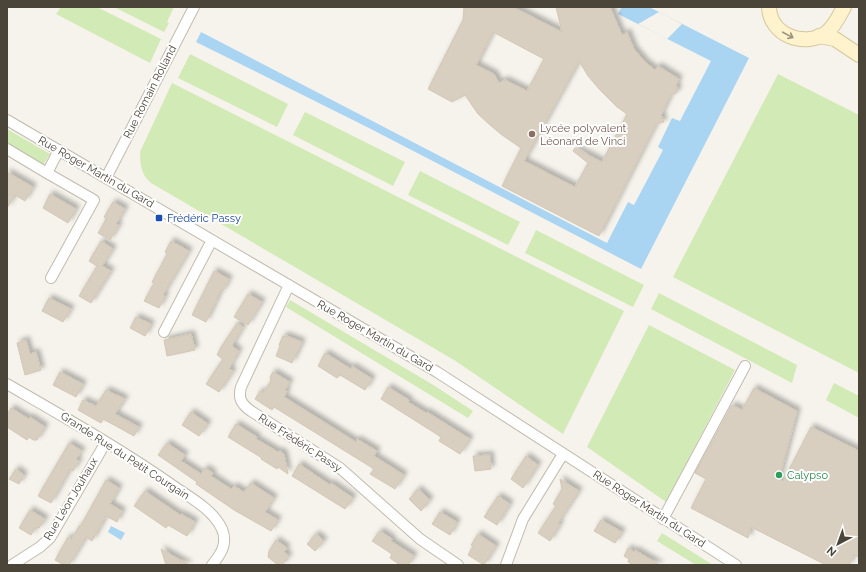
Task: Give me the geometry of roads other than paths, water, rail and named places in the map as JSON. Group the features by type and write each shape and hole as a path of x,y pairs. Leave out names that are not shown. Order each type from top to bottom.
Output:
{"street":[{"name":"Rue Romain Rolland","path":"106,178 194,7"},
{"path":"768,8 774,23 786,35 803,40 819,36 832,27 843,10"},
{"path":"819,36 835,39 859,55"},
{"name":"Rue Roger Martin du Gard","path":"7,120 446,378 736,565"},
{"path":"7,149 94,200 51,278"},
{"path":"47,173 59,150"},
{"path":"164,332 212,240"},
{"name":"Rue Frédéric Passy","path":"289,285 241,387 240,393 242,403 251,411 340,468 420,539 458,565"},
{"path":"663,519 745,366"},
{"name":"Grande Rue du Petit Courgain","path":"7,384 106,442 152,471 198,503 215,519 222,529 224,544 222,553 212,565"},
{"name":"Rue Léon Jouhaux","path":"12,565 40,547 50,538 106,442"},
{"path":"506,565 523,519 563,454"}],"water":[{"path":"619,7 649,7 749,58 641,269 367,127 196,42 201,32 607,243 628,202 634,205 663,150 658,147 672,118 680,121 711,61 618,14 621,8"},
{"path":"111,526 125,533 121,540 108,532"}],"place":[{"name":"Lycée polyvalent Léonard de Vinci","path":"532,134"},
{"name":"Frédéric Passy","path":"159,218"},
{"name":"Calypso","path":"779,475"}]}
